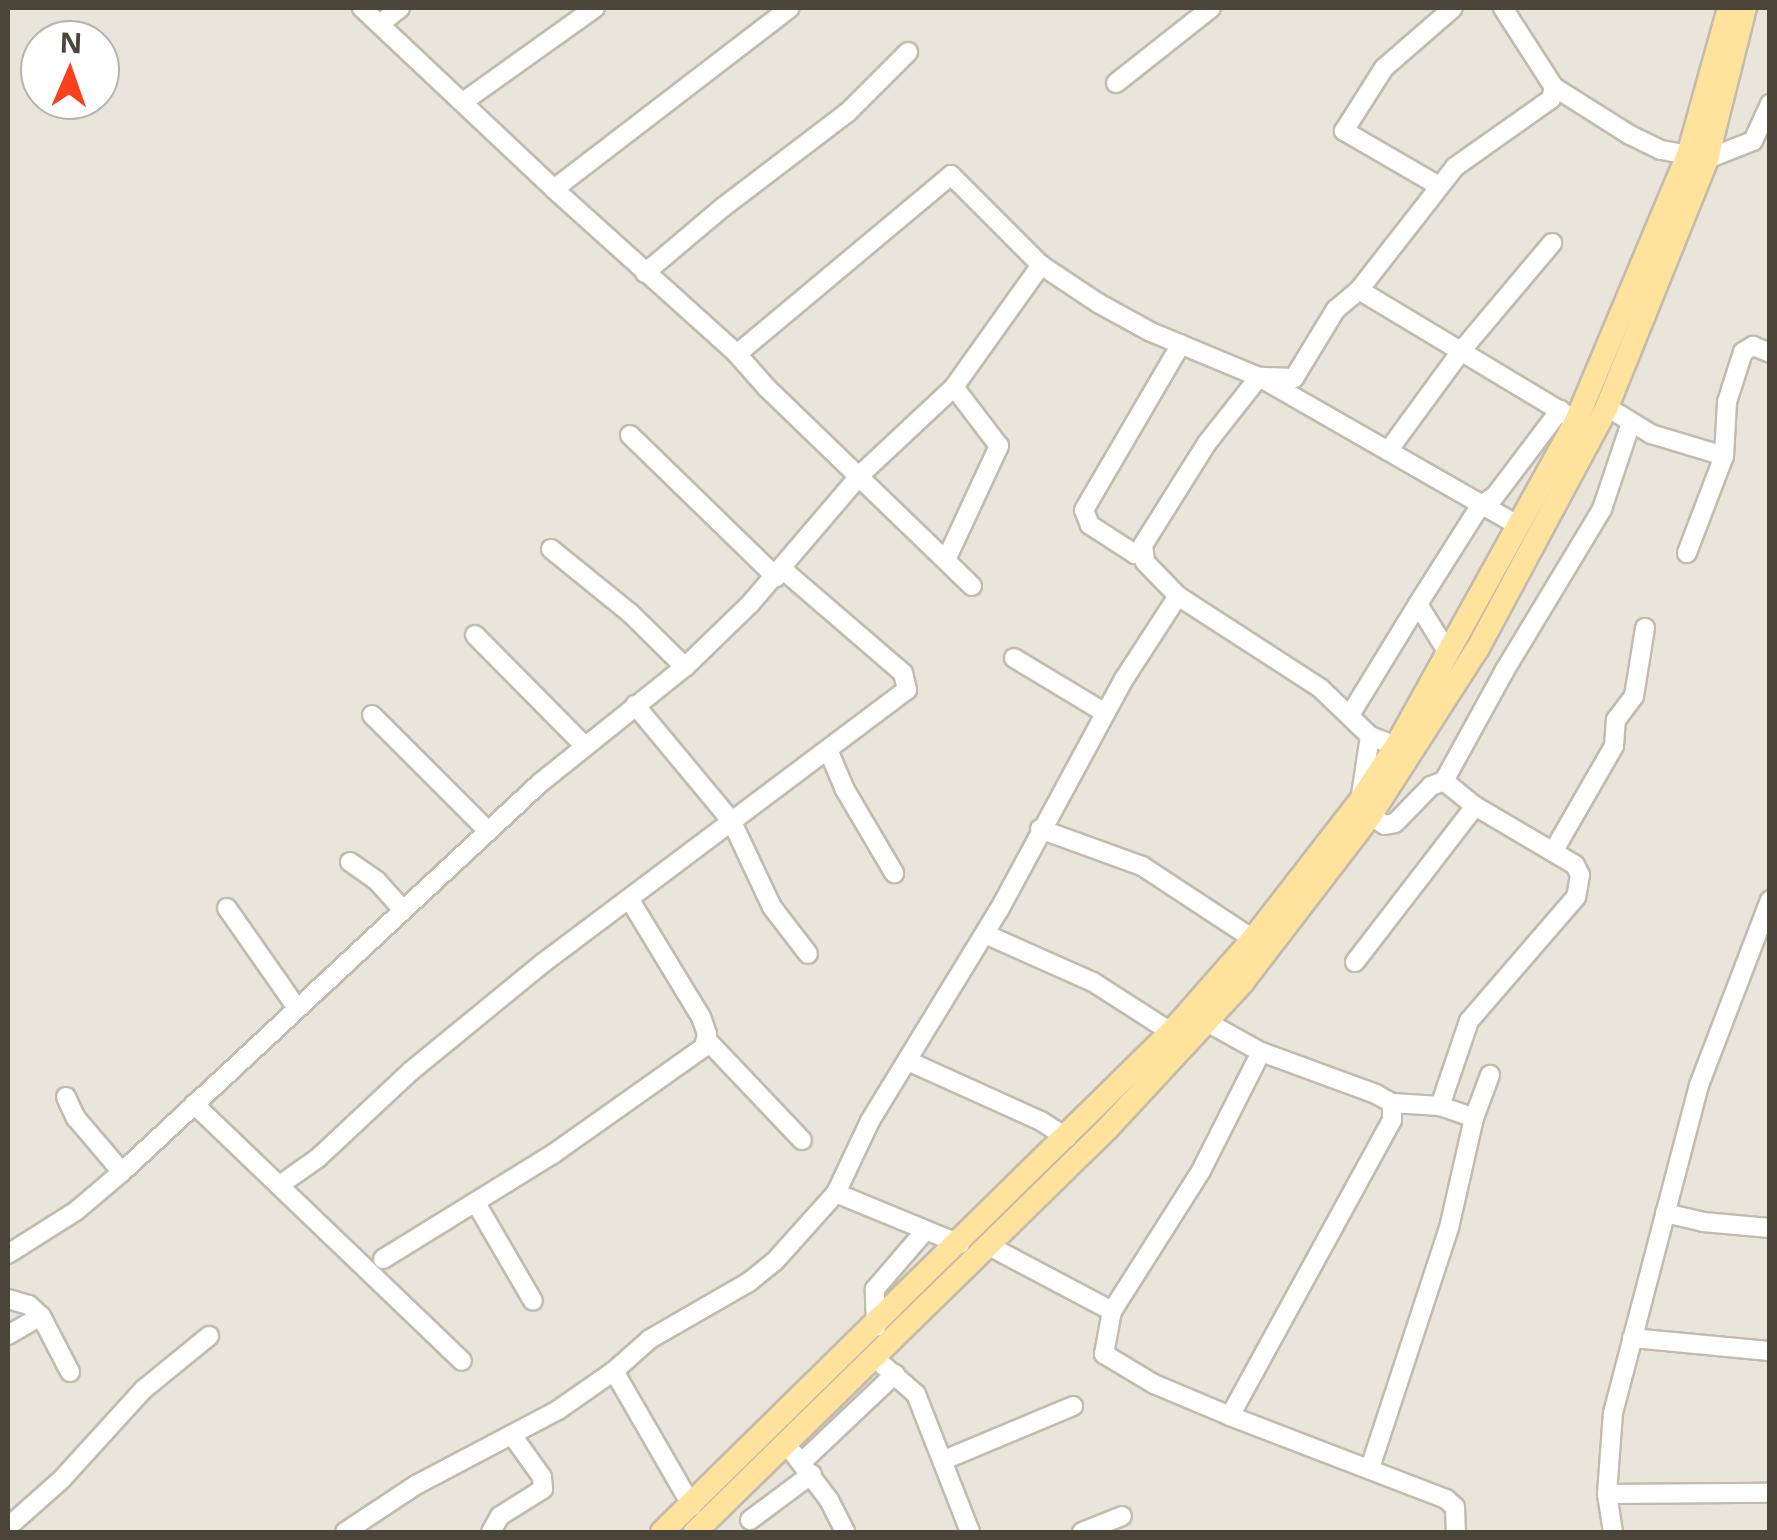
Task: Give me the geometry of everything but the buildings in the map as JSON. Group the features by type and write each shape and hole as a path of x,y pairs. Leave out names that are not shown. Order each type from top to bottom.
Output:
{"main road":[{"path":"662,1532 876,1327 1171,1032 1365,809 1519,526 1568,415 1698,157 1728,8"},
{"path":"696,1532 800,1461 876,1359 990,1247 1242,983 1478,648 1607,408 1698,157 1745,8"}],"street":[{"path":"362,8 737,354 767,388 972,586"},
{"path":"381,23 400,8"},
{"path":"463,102 595,8"},
{"path":"554,189 790,8"},
{"path":"1116,84 1212,8"},
{"path":"1438,186 1344,131 1384,68 1454,8"},
{"path":"1503,8 1554,87 1630,135 1662,150 1698,157 1754,140 1770,104"},
{"path":"646,273 722,208 848,112 908,52"},
{"path":"1259,377 1294,378 1336,309 1359,290 1438,186 1464,160 1551,98 1554,87"},
{"path":"737,354 947,176 1041,265 1098,303 1259,377 1519,526"},
{"path":"1388,452 1462,350 1552,243"},
{"path":"8,1254 76,1211 122,1172 488,830 584,746 684,667 779,573 860,475 954,387 1041,265"},
{"path":"1350,715 1480,506 1495,496 1568,415 1359,290"},
{"path":"1181,344 1084,510 1090,525 1135,554 1142,552 1206,443 1259,377"},
{"path":"1687,552 1724,456 1728,402 1743,352 1752,346 1770,354"},
{"path":"946,560 1000,446 954,387"},
{"path":"1607,408 1632,423 1724,456"},
{"path":"1370,736 1365,809 1385,825 1395,823 1431,786 1444,781 1505,670 1602,509 1632,423"},
{"path":"281,1184 318,1158 438,1048 906,690 906,680 779,573 630,435"},
{"path":"550,549 630,613 684,667"},
{"path":"1142,552 1149,570 1178,596 1276,658 1350,715 1370,736 1396,746"},
{"path":"345,1532 416,1485 512,1435 614,1371 650,1339 749,1282 775,1261 836,1193 870,1121 985,934 1105,712 1178,596"},
{"path":"1418,604 1448,653"},
{"path":"1553,852 1594,789 1614,746 1616,720 1634,696 1645,628"},
{"path":"476,635 584,746"},
{"path":"1014,658 1105,712"},
{"path":"635,705 732,822 772,906 808,954"},
{"path":"372,716 488,830"},
{"path":"829,752 844,788 894,873"},
{"path":"1440,1106 1469,1021 1576,897 1580,875 1575,865 1475,806 1444,781"},
{"path":"1355,962 1475,806"},
{"path":"1040,829 1142,866 1253,939"},
{"path":"350,862 377,881 403,910"},
{"path":"630,900 701,1018 707,1040 802,1140"},
{"path":"1613,1532 1608,1494 1613,1413 1699,1085 1770,900"},
{"path":"228,908 297,1008"},
{"path":"985,934 1092,982 1171,1032"},
{"path":"1207,1022 1261,1052 1392,1103 1440,1106 1474,1118"},
{"path":"383,1260 476,1203 688,1058 707,1040"},
{"path":"1261,1052 1202,1171 1112,1312 1104,1354 1154,1384 1446,1498 1456,1507 1456,1532"},
{"path":"908,1061 1042,1122 1067,1138"},
{"path":"1370,1468 1449,1228 1474,1118 1490,1075"},
{"path":"66,1097 76,1118 122,1172"},
{"path":"1230,1416 1390,1125 1392,1103"},
{"path":"194,1104 462,1361"},
{"path":"836,1193 960,1244"},
{"path":"476,1203 534,1300"},
{"path":"1665,1213 1702,1222 1770,1228"},
{"path":"876,1327 875,1289 924,1232"},
{"path":"990,1247 1112,1312"},
{"path":"8,1300 29,1305 42,1316 70,1372"},
{"path":"8,1334 42,1316"},
{"path":"8,1527 62,1480 144,1388 209,1336"},
{"path":"1632,1338 1770,1352"},
{"path":"876,1359 916,1394 970,1532"},
{"path":"614,1371 692,1506"},
{"path":"750,1520 800,1461 896,1374"},
{"path":"944,1460 1073,1406"},
{"path":"492,1532 500,1516 543,1489 542,1477 512,1435"},
{"path":"800,1461 845,1532"},
{"path":"1608,1494 1770,1493"},
{"path":"1082,1532 1122,1516"}],"shaded area":[{"path":"8,8 1769,8 1769,1532 8,1532"}]}
